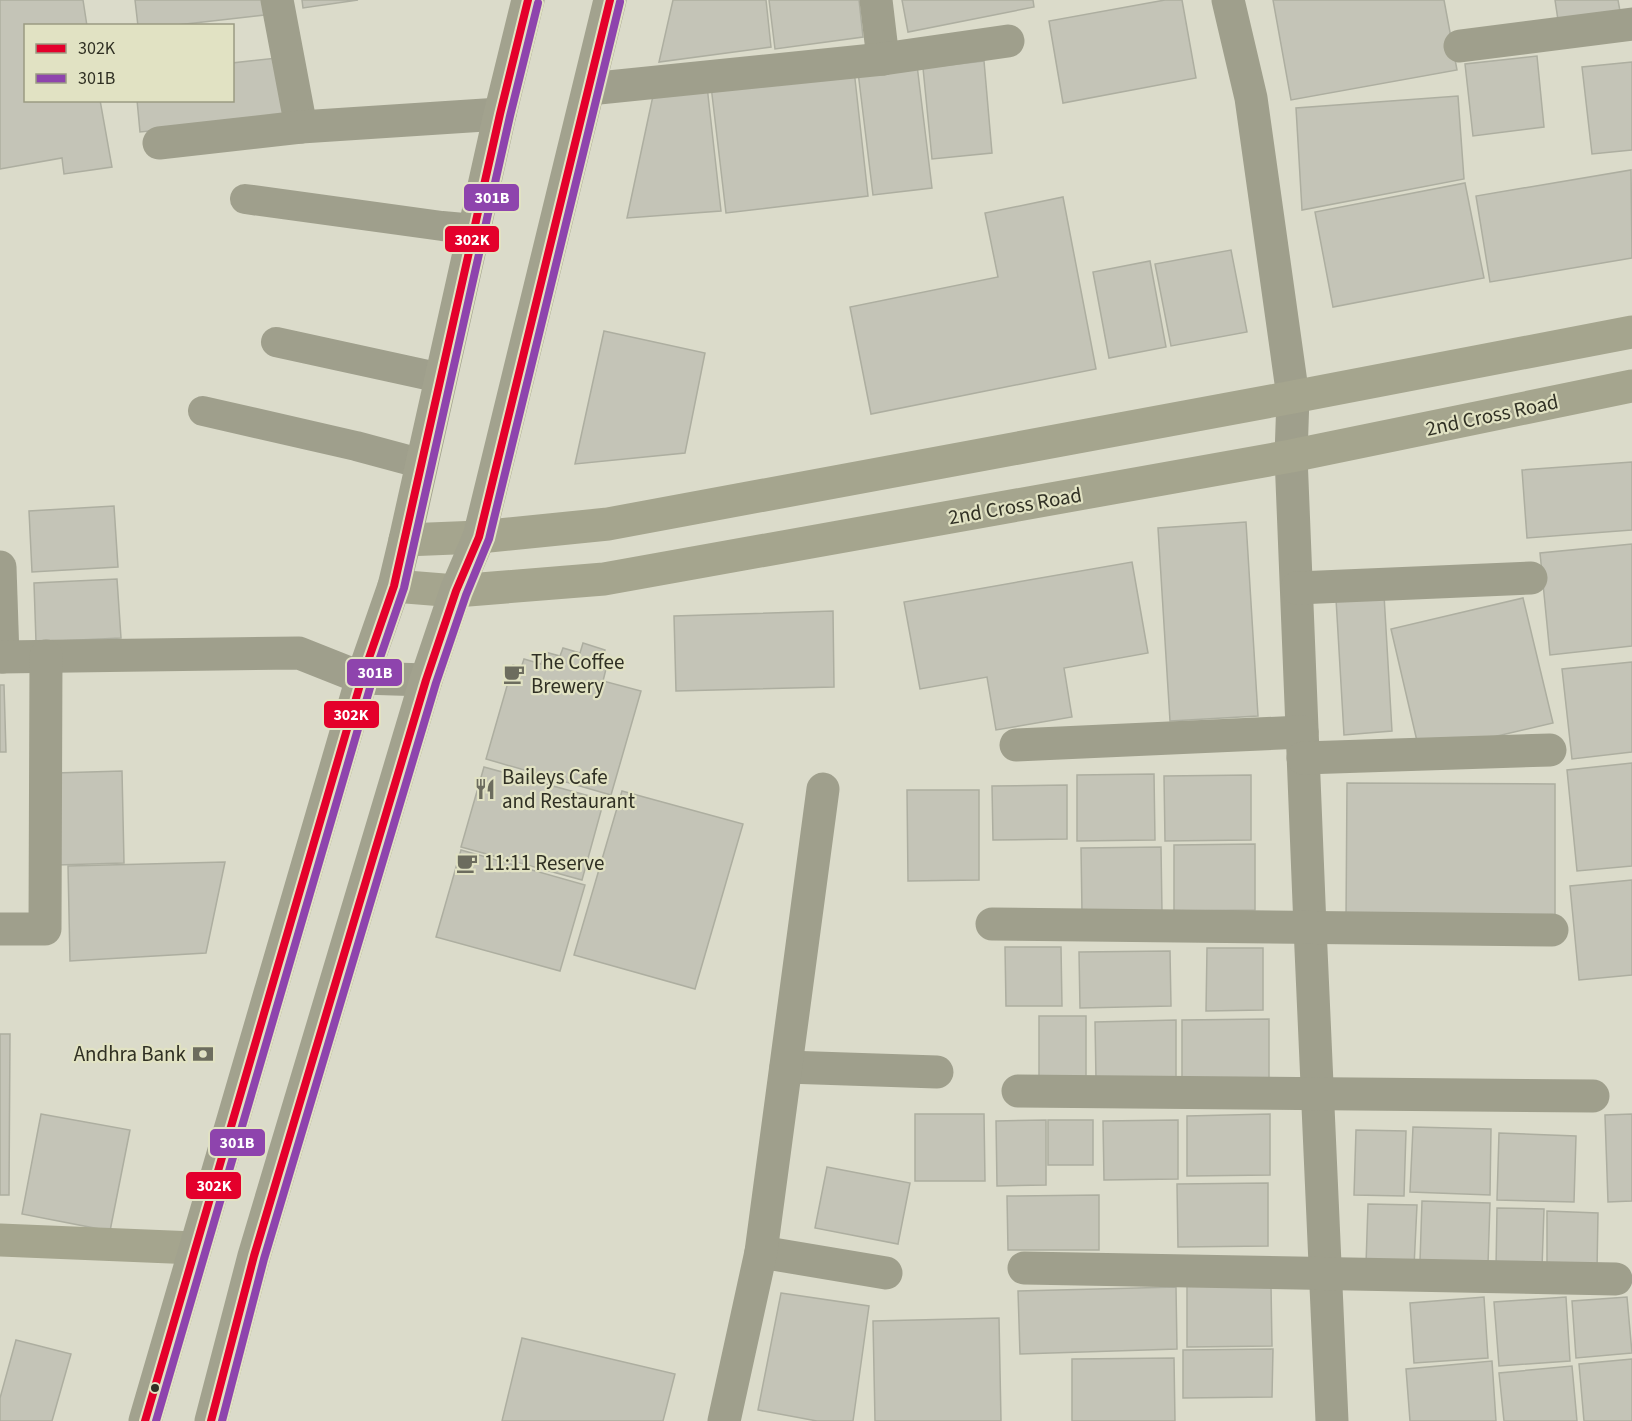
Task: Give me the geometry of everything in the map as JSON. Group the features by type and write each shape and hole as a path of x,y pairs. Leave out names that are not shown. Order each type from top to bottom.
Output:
{"main road":[{"path":"145,1421 362,678 394,586 500,114 528,0"},
{"path":"211,1421 254,1256 426,680 456,591 479,537 610,0"}],"street":[{"path":"277,0 301,127"},
{"path":"876,0 883,59"},
{"path":"1228,0 1251,98 1293,398 1291,456 1332,1421"},
{"path":"1460,46 1632,24"},
{"path":"589,89 883,59 1008,41"},
{"path":"159,143 301,127 500,114"},
{"path":"405,540 479,537 608,524 1293,398 1632,332"},
{"name":"2nd Cross Road","path":"394,586 456,591 604,579 1291,456 1632,386"},
{"path":"0,567 1,657 299,653 362,678 426,680"},
{"path":"1297,588 1531,578"},
{"path":"0,929 45,929 46,656"},
{"path":"1016,745 1303,745 1550,750"},
{"path":"724,1421 761,1252 823,789"},
{"path":"992,924 1552,930"},
{"path":"786,1067 937,1072"},
{"path":"1018,1091 1593,1096"},
{"path":"0,1240 195,1248"},
{"path":"761,1252 886,1273"},
{"path":"1024,1268 1616,1279"}],"lane":[{"path":"245,199 430,225 475,229"},
{"path":"276,342 441,378"},
{"path":"203,411 356,446 423,464"}],"building":[{"path":"0,0 83,0 87,24 24,24 24,102 100,102 112,167 64,174 62,158 0,169"},
{"path":"135,0 262,0 264,15 185,24 138,24"},
{"path":"302,0 358,0 303,8"},
{"path":"673,0 766,0 771,47 659,62"},
{"path":"769,0 859,0 863,37 775,49"},
{"path":"902,0 1033,0 1034,7 908,32"},
{"path":"1165,0 1182,0 1196,78 1063,103 1049,21"},
{"path":"1273,0 1444,0 1457,70 1291,100"},
{"path":"1555,0 1618,0 1620,11 1558,20"},
{"path":"1537,56 1544,127 1473,136 1465,64"},
{"path":"277,58 284,117 140,132 137,102 234,102 234,63"},
{"path":"984,61 992,153 932,159 923,68"},
{"path":"1632,62 1632,150 1592,154 1582,67"},
{"path":"917,65 932,188 873,195 858,72"},
{"path":"854,70 868,196 726,213 711,86"},
{"path":"707,86 721,211 627,218 654,91"},
{"path":"1458,96 1464,179 1302,210 1296,108"},
{"path":"1631,170 1632,258 1490,282 1476,196"},
{"path":"1465,183 1484,278 1333,307 1315,212"},
{"path":"1063,197 1096,369 871,414 850,307 998,277 985,213"},
{"path":"1231,250 1247,332 1171,346 1155,264"},
{"path":"1150,261 1166,347 1109,358 1093,272"},
{"path":"604,331 705,353 685,453 575,464"},
{"path":"1632,462 1632,530 1527,538 1522,470"},
{"path":"114,506 118,567 32,572 29,511"},
{"path":"1246,522 1258,716 1170,721 1158,528"},
{"path":"1632,544 1632,646 1550,655 1540,553"},
{"path":"1132,562 1148,653 1064,668 1072,717 996,730 987,677 920,689 904,602"},
{"path":"117,579 121,638 36,642 34,583"},
{"path":"1384,595 1392,731 1344,735 1336,599"},
{"path":"1523,598 1553,723 1420,754 1391,629"},
{"path":"833,611 834,687 676,691 674,616"},
{"path":"583,643 605,650 601,663 607,665 603,681 641,691 611,795 486,759 513,665 521,668 524,659 541,664 545,652 560,656 563,648 580,653"},
{"path":"1632,662 1632,752 1572,759 1562,669"},
{"path":"0,685 4,685 6,752 0,752"},
{"path":"1632,763 1632,866 1577,871 1567,770"},
{"path":"484,767 604,800 582,880 461,847"},
{"path":"122,771 124,863 57,865 55,773"},
{"path":"1154,774 1155,840 1077,841 1077,775"},
{"path":"1251,775 1251,840 1165,841 1164,776"},
{"path":"1347,783 1555,784 1555,920 1346,920"},
{"path":"1067,785 1067,839 993,840 992,786"},
{"path":"907,790 979,790 979,880 908,881"},
{"path":"622,791 743,824 695,989 574,955"},
{"path":"1255,844 1255,910 1174,911 1174,845"},
{"path":"1161,847 1162,912 1082,913 1081,848"},
{"path":"461,850 585,885 560,971 436,937"},
{"path":"225,862 206,953 70,961 68,866"},
{"path":"1632,880 1632,975 1579,980 1570,886"},
{"path":"1005,947 1061,947 1062,1006 1006,1006"},
{"path":"1207,948 1263,948 1263,1010 1206,1011"},
{"path":"1170,951 1171,1006 1080,1008 1079,952"},
{"path":"1039,1016 1086,1016 1086,1084 1039,1085"},
{"path":"1269,1019 1269,1078 1182,1079 1182,1020"},
{"path":"1176,1020 1176,1078 1096,1079 1095,1022"},
{"path":"0,1034 10,1034 9,1195 0,1195"},
{"path":"41,1114 130,1130 110,1231 22,1214"},
{"path":"915,1114 984,1114 985,1181 915,1181"},
{"path":"1270,1114 1270,1175 1187,1176 1187,1116"},
{"path":"1632,1114 1632,1201 1608,1202 1605,1115"},
{"path":"1046,1120 1046,1185 997,1186 996,1121"},
{"path":"1048,1120 1093,1120 1093,1165 1048,1165"},
{"path":"1178,1120 1178,1179 1104,1180 1103,1121"},
{"path":"1413,1127 1491,1129 1490,1195 1410,1192"},
{"path":"1356,1130 1406,1131 1404,1196 1354,1195"},
{"path":"1499,1133 1576,1136 1574,1202 1497,1200"},
{"path":"827,1167 910,1183 898,1244 815,1228"},
{"path":"1268,1183 1268,1246 1178,1247 1177,1184"},
{"path":"1099,1195 1099,1250 1008,1250 1007,1196"},
{"path":"1422,1201 1490,1203 1488,1264 1420,1262"},
{"path":"1368,1204 1417,1205 1414,1267 1366,1265"},
{"path":"1497,1208 1544,1209 1542,1269 1496,1268"},
{"path":"1547,1211 1598,1213 1597,1271 1547,1270"},
{"path":"1271,1285 1272,1346 1187,1347 1187,1286"},
{"path":"1176,1287 1177,1349 1020,1354 1018,1291"},
{"path":"781,1293 869,1306 853,1421 817,1421 758,1410"},
{"path":"1484,1297 1488,1358 1414,1363 1410,1303"},
{"path":"1566,1297 1570,1361 1499,1366 1494,1302"},
{"path":"1627,1297 1632,1353 1576,1358 1572,1301"},
{"path":"999,1318 1001,1421 875,1421 873,1321"},
{"path":"522,1338 675,1374 663,1421 502,1421"},
{"path":"16,1340 71,1354 52,1421 0,1421 0,1398"},
{"path":"1273,1349 1272,1397 1183,1398 1183,1350"},
{"path":"1174,1358 1175,1421 1072,1421 1072,1359"},
{"path":"1632,1359 1632,1421 1584,1421 1579,1364"},
{"path":"1492,1361 1496,1421 1410,1421 1406,1369"},
{"path":"1572,1366 1577,1421 1504,1421 1499,1373"}],"transit line":[{"name":"302K","path":"145,1421 362,678 394,586 500,114 528,0"},
{"name":"302K","path":"211,1421 254,1256 426,680 456,591 479,537 610,0"},
{"name":"301B","path":"222,1421 264,1259 436,683 466,595 489,539 620,2"},
{"name":"301B","path":"156,1421 372,681 404,588 510,116 538,3"}],"place":[{"name":"The Coffee Brewery","path":"514,674"},
{"name":"Baileys Cafe and Restaurant","path":"485,789"},
{"name":"11:11 Reserve","path":"467,863"},
{"name":"Andhra Bank","path":"203,1054"}]}
